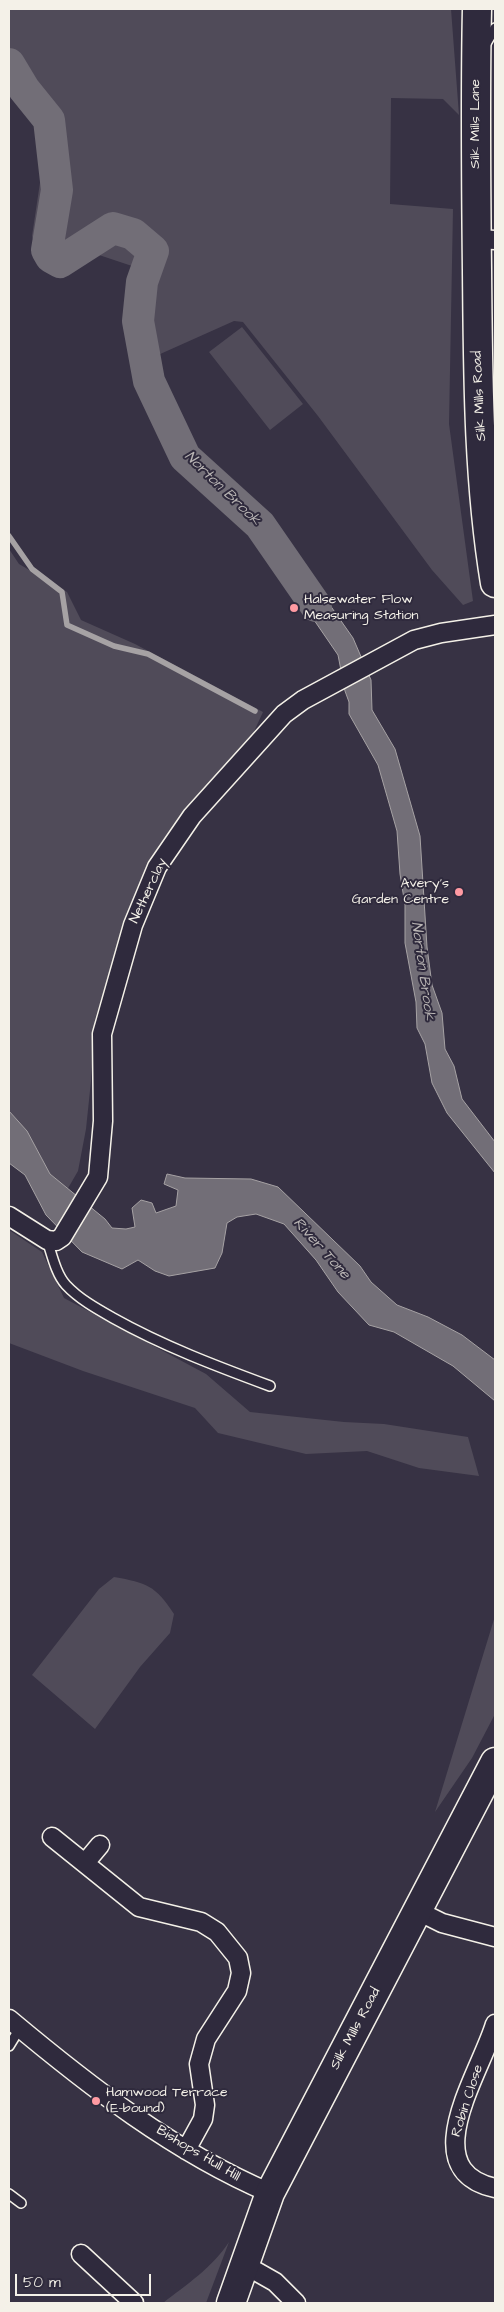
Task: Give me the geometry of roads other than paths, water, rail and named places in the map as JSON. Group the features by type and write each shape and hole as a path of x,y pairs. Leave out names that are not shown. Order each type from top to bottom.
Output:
{"main road":[{"name":"Silk Mills Lane","path":"477,9 475,80 486,240"},
{"name":"Silk Mills Road","path":"486,240 478,395 495,582"},
{"name":"Silk Mills Road","path":"232,2303 270,2193 495,1762"}],"street":[{"name":"Netherclay","path":"54,1238 86,1200 98,1177 102,1156 102,1034 132,925 157,867 192,816 284,714 303,700 414,640 495,625"},
{"path":"9,1216 54,1238"},
{"path":"52,1837 139,1907 201,1922 217,1932 238,1958 240,1973 237,1991 206,2039 199,2064 206,2105 203,2119 186,2150"},
{"path":"85,1863 100,1845"},
{"path":"418,1911 442,1923 495,1937"},
{"name":"Bishops Hull Hill","path":"14,2024 110,2098 186,2150 234,2178 270,2193"},
{"name":"Robin Close","path":"495,2024 467,2093 454,2143 456,2159 467,2176 474,2181 495,2188"},
{"path":"81,2254 134,2303"},
{"path":"245,2265 275,2282 296,2303"}],"lane":[{"path":"475,80 480,54 495,28"},
{"path":"54,1238 56,1268 66,1285 92,1306 151,1338 198,1359 270,1386"},
{"path":"9,2046 14,2024"},
{"path":"9,2194 21,2203"}],"water":[{"path":"292,570 318,588 353,638 371,680 372,710 395,749 420,836 427,947 432,985 442,1013 445,1049 454,1066 462,1099 495,1142 495,1173 447,1113 432,1083 425,1044 417,1028 416,1002 405,943 405,905 400,874 397,831 378,765 349,714 349,702 338,655 301,601 295,586"},
{"name":"River Tone","path":"9,1111 27,1131 50,1174 105,1219 112,1228 126,1229 135,1227 132,1208 141,1200 152,1203 156,1213 176,1206 178,1190 164,1184 167,1174 185,1178 251,1179 278,1187 360,1266 371,1282 397,1305 428,1317 462,1335 495,1360 495,1401 453,1366 394,1332 369,1325 338,1292 316,1260 284,1224 256,1214 237,1217 227,1223 222,1253 215,1268 169,1276 155,1271 138,1260 122,1269 82,1252 46,1215 25,1175 9,1163"}],"waterway":[{"name":"Norton Brook","path":"9,64 24,89 49,120 57,190 47,250 51,257 60,262 113,228 133,234 153,251 142,282 138,321 149,381 185,457 260,525 316,606"},
{"path":"9,536 32,569 62,592 67,625 114,646 148,654 255,711"}],"place":[{"name":"Halsewater Flow Measuring Station","path":"294,608"},
{"name":"Avery's Garden Centre","path":"459,892"},
{"name":"Hamwood Terrace (E-bound)","path":"96,2101"}]}
